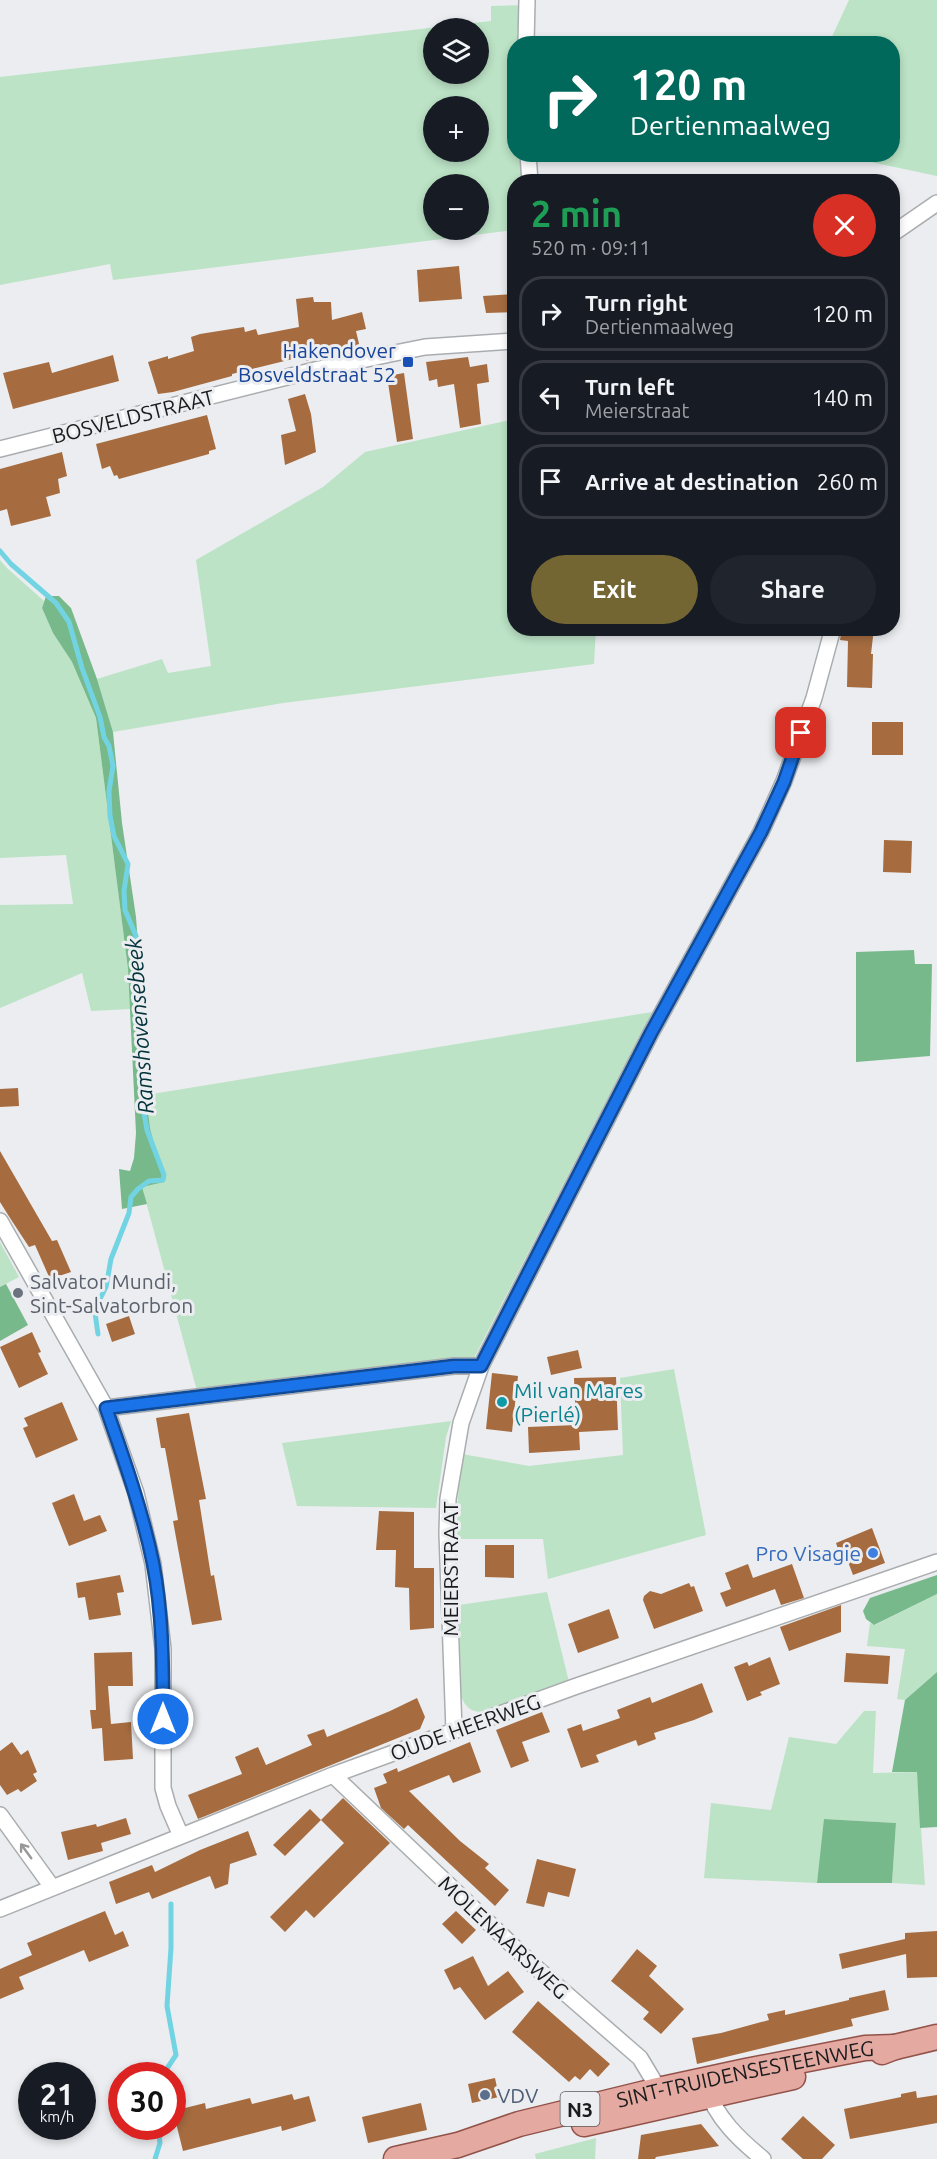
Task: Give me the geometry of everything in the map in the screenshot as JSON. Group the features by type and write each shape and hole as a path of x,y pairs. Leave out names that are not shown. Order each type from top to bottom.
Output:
{"main road":[{"name":"SINT-TRUIDENSESTEENWEG","path":"396,2159 458,2145 523,2137 660,2098 865,2048 895,2047 937,2037"}],"street":[{"path":"526,36 527,0"},
{"path":"900,228 937,203"},
{"name":"BOSVELDSTRAAT","path":"0,449 319,369 384,355 425,347 507,341"},
{"name":"MEIERSTRAAT","path":"454,1731 447,1533 448,1499 461,1423 481,1366 651,1033 761,832 784,782 814,698 831,636"},
{"path":"0,1221 106,1408 136,1493 153,1564 163,1649 164,1788 168,1806 181,1836"},
{"path":"106,1408 454,1366 481,1366"},
{"name":"OUDE HEERWEG","path":"0,1909 333,1775 574,1687 937,1562"},
{"name":"MOLENAARSWEG","path":"333,1775 533,1965 640,2058 660,2098"},
{"path":"0,1815 52,1887"},
{"path":"707,2088 712,2104 721,2118 763,2159"}],"green space":[{"path":"849,0 937,0 937,176 871,162 900,162 900,36 832,36"},
{"path":"524,5 523,36 507,36 507,162 524,162 525,174 507,174 507,231 489,233 489,174 423,174 423,240 434,240 113,280 110,264 0,285 0,77 423,29 423,84 489,84 489,21 491,21 491,6"},
{"path":"507,421 507,636 596,636 594,664 283,703 113,732 97,679 162,659 168,673 211,666 196,560 323,487 365,452"},
{"path":"0,560 44,601 42,608 53,633 72,662 96,718 128,969 130,1009 91,1011 82,973 0,1008 0,905 73,904 66,855 0,858"},
{"path":"46,596 59,596 71,608 97,679 113,732 122,823 136,917 146,1047 146,1095 150,1128 164,1182 142,1187 147,1204 122,1209 119,1169 130,1171 134,1158 136,1133 128,969 96,718 72,662 53,633 42,608"},
{"path":"914,950 915,964 932,964 930,1056 856,1062 856,952"},
{"path":"652,1012 474,1358 197,1391 142,1187 164,1181 150,1128 146,1095"},
{"path":"0,1242 19,1277 0,1287"},
{"path":"6,1284 28,1325 0,1341 0,1287"},
{"path":"674,1369 706,1535 548,1579 543,1539 454,1539 462,1454 529,1466 623,1455 620,1378"},
{"path":"451,1421 446,1437 436,1508 297,1506 282,1443"},
{"path":"937,1575 937,1594 874,1625 866,1619 863,1611 870,1598"},
{"path":"547,1592 569,1682 487,1712 471,1709 461,1696 459,1605"},
{"path":"937,1594 937,1672 905,1700 897,1699 905,1649 867,1646 870,1623 875,1625"},
{"path":"937,1672 937,1827 920,1828 917,1772 892,1772 905,1700"},
{"path":"864,1711 876,1711 873,1773 917,1772 925,1885 892,1883 896,1823 825,1819 817,1883 704,1878 711,1803 771,1810 789,1737 836,1744"},
{"path":"824,1819 896,1823 892,1883 817,1883"},
{"path":"596,2138 595,2159 536,2159 535,2154"}],"building":[{"path":"459,266 462,299 419,302 417,270"},
{"path":"507,294 507,312 486,313 483,296"},
{"path":"313,297 314,302 331,302 332,320 362,312 366,329 356,331 360,348 306,361 305,356 232,374 232,376 173,392 158,394 148,362 194,351 191,337 200,334 244,327 245,332 256,329 258,335 299,327 296,299"},
{"path":"113,355 119,381 13,409 3,373 49,362 52,373"},
{"path":"468,357 470,367 487,364 489,382 477,384 481,424 460,428 454,384 438,387 437,379 429,381 426,362"},
{"path":"404,373 413,439 397,442 387,376"},
{"path":"305,394 311,414 316,452 285,465 281,435 296,431 288,399"},
{"path":"207,415 216,449 209,451 209,454 119,479 117,475 114,476 110,466 102,469 96,444"},
{"path":"62,452 67,476 58,479 60,493 46,497 51,516 11,526 7,509 0,511 0,469"},
{"path":"841,636 873,636 872,688 847,687 848,641 840,640"},
{"path":"872,722 903,722 903,755 872,755"},
{"path":"884,840 912,841 911,873 883,872"},
{"path":"18,1088 19,1106 0,1107 0,1089"},
{"path":"0,1151 52,1241 57,1240 71,1272 50,1279 35,1245 29,1247 0,1202"},
{"path":"129,1316 135,1334 112,1342 106,1324"},
{"path":"32,1332 41,1352 38,1353 48,1374 19,1388 0,1347"},
{"path":"578,1350 582,1368 551,1375 547,1357"},
{"name":"Mil van Mares (Pierlé)","path":"492,1373 518,1376 512,1432 486,1429"},
{"path":"616,1377 618,1430 579,1432 580,1450 529,1453 528,1427 576,1425 574,1378"},
{"path":"62,1402 78,1440 36,1458 23,1428 28,1426 24,1418"},
{"path":"189,1413 206,1499 199,1500 211,1576 214,1575 222,1620 192,1625 173,1521 178,1520 165,1448 161,1448 156,1418"},
{"path":"74,1494 84,1521 100,1515 107,1531 69,1546 52,1503"},
{"path":"379,1511 414,1512 414,1568 434,1568 434,1628 410,1630 409,1588 395,1587 396,1550 376,1550"},
{"path":"872,1528 885,1563 853,1575 847,1559 842,1561 836,1543"},
{"path":"485,1545 514,1545 514,1578 485,1577"},
{"path":"748,1564 753,1578 792,1564 804,1598 781,1605 775,1589 726,1607 720,1593 731,1589 725,1573"},
{"path":"120,1575 124,1592 117,1593 121,1615 89,1620 85,1597 78,1598 76,1583"},
{"path":"689,1583 691,1587 694,1586 703,1611 654,1629 643,1600 644,1596 650,1591 661,1594"},
{"path":"841,1605 841,1632 789,1651 780,1627"},
{"path":"609,1609 619,1638 578,1653 568,1624"},
{"path":"132,1652 133,1686 108,1686 111,1724 131,1722 133,1759 104,1761 102,1728 92,1729 90,1710 96,1710 94,1653"},
{"path":"846,1653 890,1656 888,1684 844,1682"},
{"path":"770,1657 780,1684 760,1692 762,1695 747,1701 734,1667 747,1662 749,1666"},
{"path":"702,1683 713,1712 654,1733 656,1739 638,1746 636,1740 596,1755 599,1762 581,1768 567,1729 581,1724 583,1731 620,1718 617,1710 650,1697 652,1703"},
{"path":"417,1698 425,1717 420,1729 198,1819 188,1795 242,1774 235,1757 258,1747 266,1765 312,1745 307,1735 324,1729 327,1737"},
{"path":"542,1712 550,1732 522,1742 529,1761 511,1768 496,1730"},
{"path":"12,1742 21,1755 28,1750 37,1772 33,1774 37,1781 21,1792 18,1789 7,1795 0,1785 0,1751"},
{"path":"470,1742 481,1772 453,1783 449,1775 409,1791 460,1841 489,1864 485,1868 509,1890 495,1906 408,1825 404,1829 381,1808 374,1788 387,1783 383,1774 397,1768 398,1772"},
{"path":"343,1798 390,1843 314,1918 306,1910 285,1932 270,1917 344,1843 321,1820"},
{"path":"310,1809 321,1820 285,1856 273,1845"},
{"path":"126,1818 131,1834 101,1843 103,1851 68,1860 61,1832 96,1824 97,1827"},
{"path":"248,1831 257,1855 230,1864 228,1884 215,1889 210,1876 152,1899 149,1892 116,1904 109,1882 152,1865 155,1872 200,1850"},
{"path":"537,1859 576,1869 569,1897 548,1892 544,1907 526,1903"},
{"path":"105,1911 115,1935 123,1931 129,1946 89,1962 84,1950 19,1977 24,1989 0,1999 0,1969 32,1955 27,1943"},
{"path":"456,1911 476,1930 462,1944 442,1924"},
{"path":"937,1931 937,1977 907,1978 906,1954 842,1969 839,1954 905,1939 905,1933"},
{"path":"637,1949 657,1966 649,1976 684,2009 661,2034 643,2019 649,2012 611,1981"},
{"path":"473,1956 488,1986 508,1971 524,1992 485,2020 460,1987 454,1990 444,1970"},
{"path":"885,1990 889,2010 851,2019 853,2026 697,2064 692,2038 769,2020 767,2014 785,2010 785,2015"},
{"path":"538,2001 610,2064 598,2077 590,2069 580,2080 575,2076 569,2082 512,2032"},
{"path":"495,2078 499,2097 472,2103 468,2084"},
{"path":"916,2091 917,2098 937,2095 937,2123 850,2139 844,2109 901,2097 901,2094"},
{"path":"292,2094 294,2100 309,2096 316,2121 282,2131 281,2126 183,2151 180,2140 186,2140 186,2108 205,2103 206,2109 250,2098 252,2104"},
{"path":"421,2103 427,2130 368,2143 362,2117"},
{"path":"803,2116 835,2145 822,2159 803,2159 781,2139"},
{"path":"701,2124 719,2146 655,2159 638,2159 641,2135"}],"waterway":[{"name":"Ramshovensebeek","path":"0,551 11,564 56,603 69,622 82,668 100,717 104,737 109,746 113,766 109,791 110,816 114,836 128,864 124,891 125,910 136,936 141,1015 142,1101 147,1130 164,1175 163,1180 149,1181 131,1197 129,1213 111,1259 106,1287 95,1313 98,1334"},
{"name":"Ramshovensebeek","path":"171,1904 167,2006 176,2055 171,2062"},
{"name":"Ramshovensebeek","path":"155,2159 160,2140"}],"place":[{"name":"Hakendover Bosveldstraat 52","path":"408,362"},
{"name":"Salvator Mundi, Sint-Salvatorbron","path":"18,1293"},
{"name":"Mil van Mares (Pierlé)","path":"502,1402"},
{"name":"Pro Visagie","path":"873,1553"},
{"name":"VDV","path":"485,2095"}],"route":[{"path":"163,1719 163,1649 153,1564 136,1493 106,1408 454,1366 481,1366 651,1033 761,832 784,782 801,733"}]}
